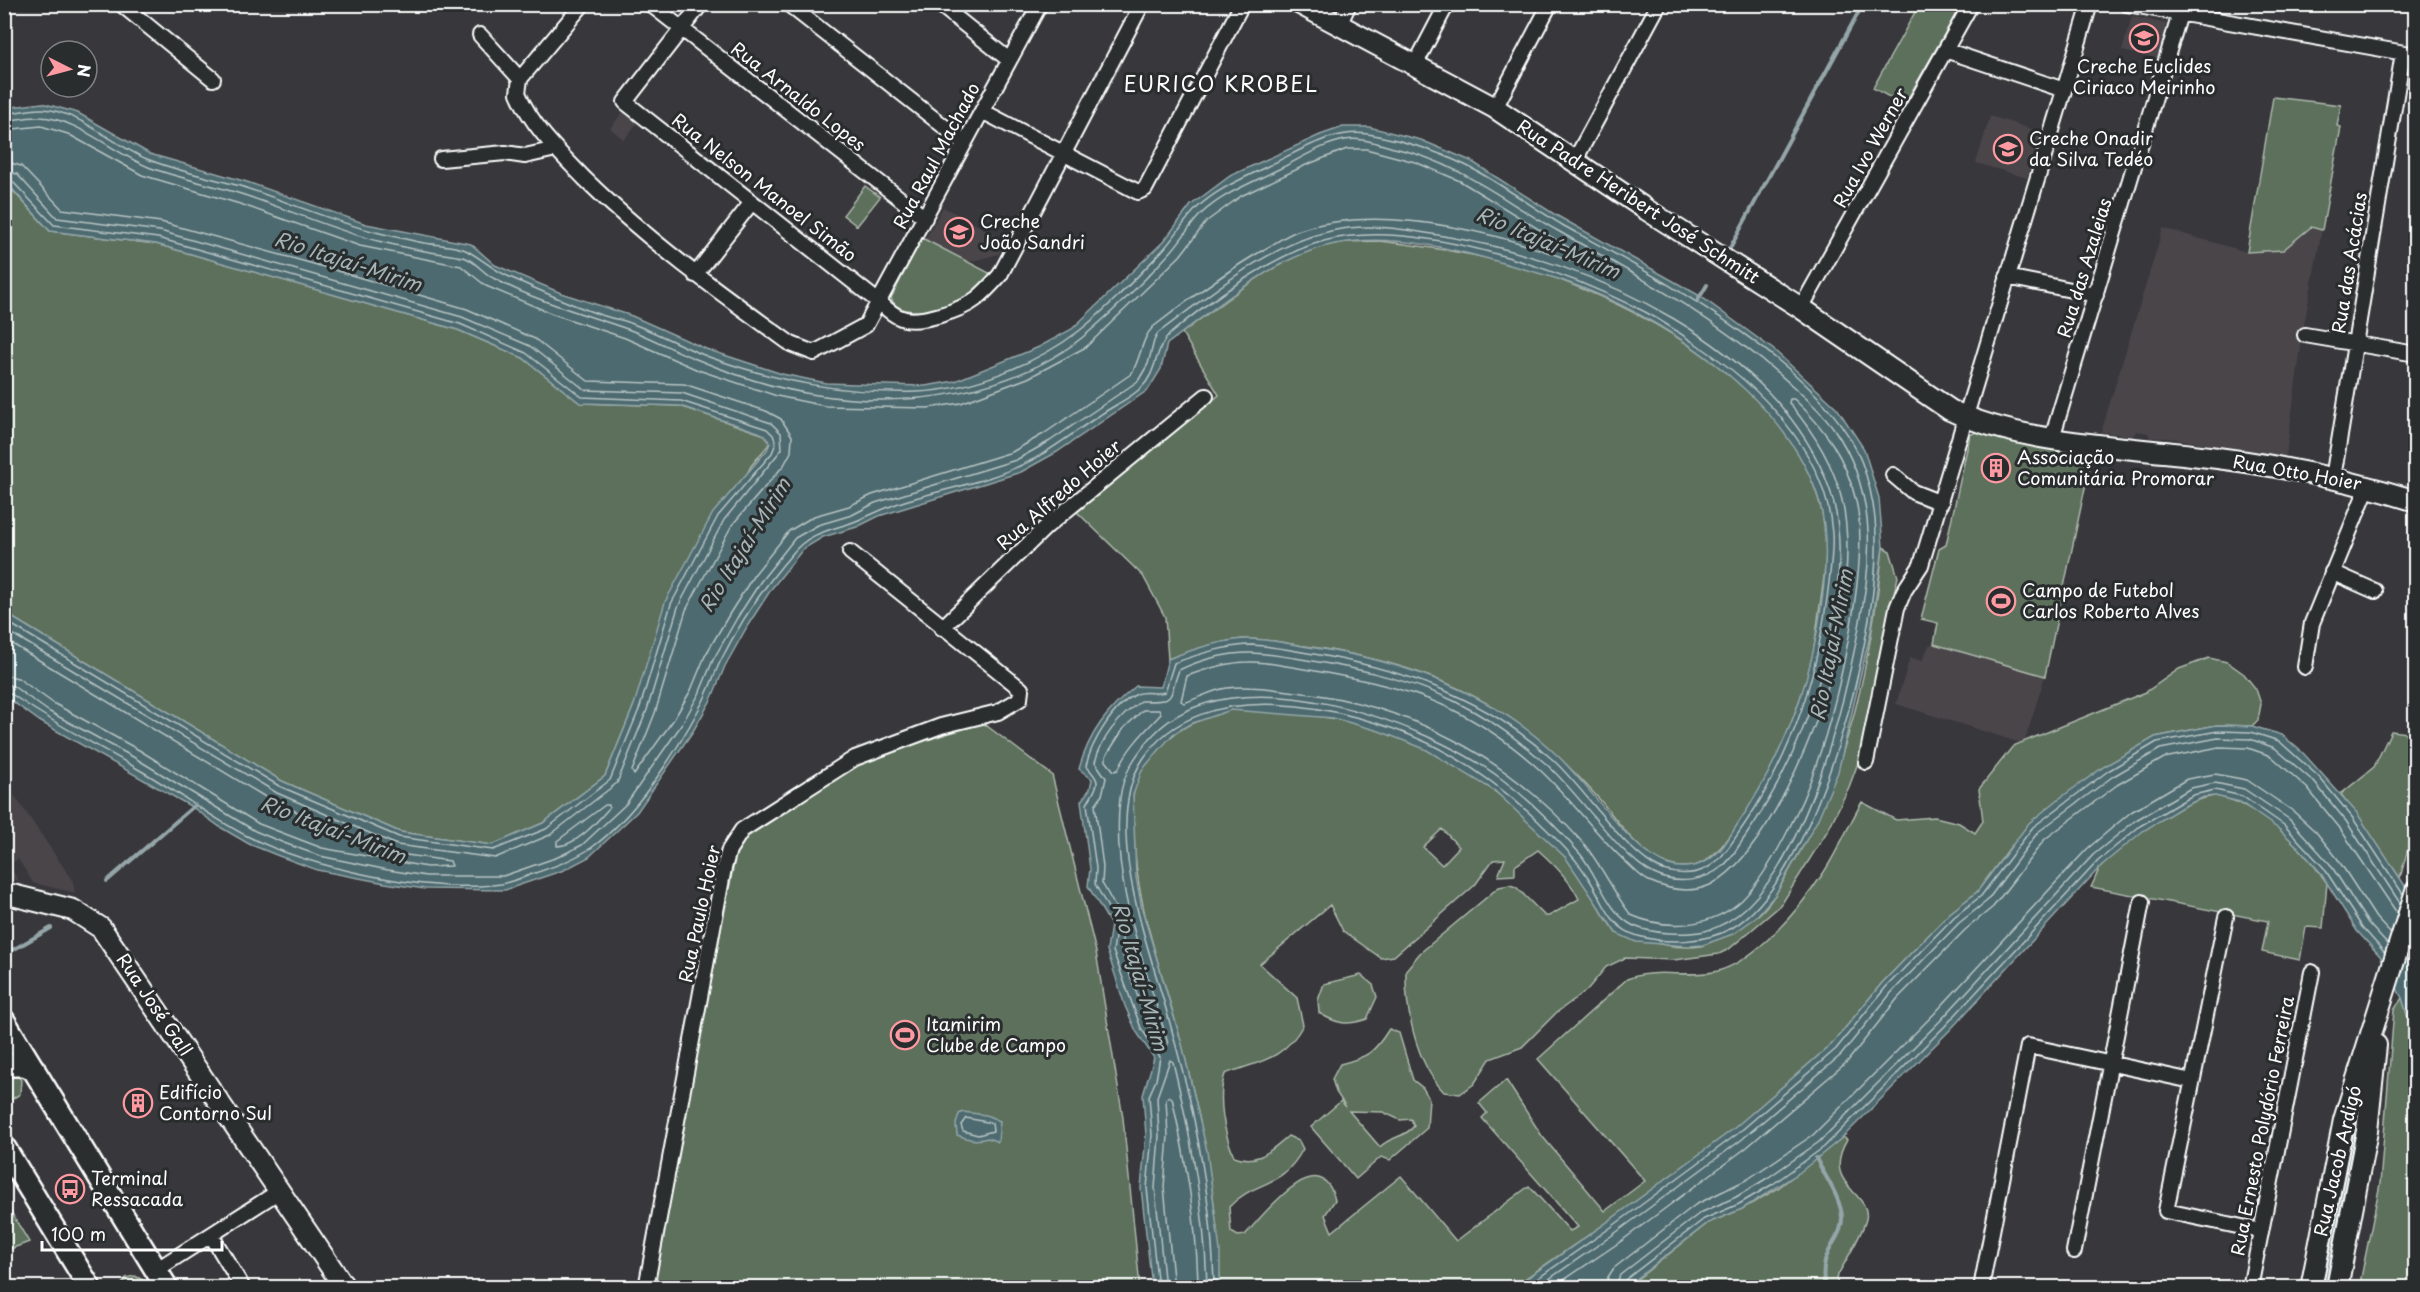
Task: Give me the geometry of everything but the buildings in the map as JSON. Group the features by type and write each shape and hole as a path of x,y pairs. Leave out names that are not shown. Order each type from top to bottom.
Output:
{"main road":[{"path":"4,1021 159,1280"},
{"path":"4,1065 24,1065 34,1069"},
{"path":"4,1147 10,1165 90,1287"}],"street":[{"path":"121,4 213,79"},
{"path":"583,4 520,79 518,93 520,98 556,149 621,213 695,275 752,202"},
{"name":"Rua Arnaldo Lopes","path":"650,4 925,218"},
{"path":"682,29 701,4"},
{"path":"788,4 964,143"},
{"path":"939,4 1009,60"},
{"name":"Rua Raul Machado","path":"695,275 807,353 822,351 866,325 880,303 1040,4"},
{"name":"Rua Nelson Manoel Simão","path":"682,29 626,102 880,303 900,318 911,320 949,313 976,300 1000,275 1142,4"},
{"path":"982,111 1138,192 1145,189 1242,4"},
{"name":"Rua Padre Heribert José Schmitt","path":"1300,4 1495,108 1647,210 1801,308 1894,374 1965,417"},
{"path":"1339,25 1349,4"},
{"path":"1415,65 1447,4"},
{"path":"1495,108 1550,4"},
{"path":"1575,160 1659,4"},
{"name":"Rua Ivo Werner","path":"1801,308 1971,4"},
{"path":"1866,762 1897,608 1904,591 1921,566 2090,4"},
{"path":"2127,4 2182,10 2409,54"},
{"name":"Rua das Azaleias","path":"2052,438 2182,10"},
{"path":"480,35 520,79"},
{"path":"1945,50 2064,90"},
{"name":"Rua das Acácias","path":"2333,478 2355,344 2409,54"},
{"path":"441,159 505,153 525,156 556,149"},
{"path":"2007,277 2096,295"},
{"path":"2305,335 2415,354"},
{"name":"Rua Alfredo Hoier","path":"942,628 1047,526 1206,396"},
{"name":"Rua Otto Hoier","path":"1965,417 1976,422 2052,438 2121,449 2194,455 2333,478 2415,501"},
{"path":"1893,475 1913,492 1941,503"},
{"path":"2305,667 2312,623 2368,486"},
{"path":"850,552 942,628"},
{"path":"2332,572 2375,591"},
{"name":"Rua Paulo Hoier","path":"646,1287 724,868 734,840 742,830 855,758 941,726 998,712 1020,699 1021,689 942,628"},
{"name":"Rua Jacob Ardigó","path":"2311,1287 2339,1140 2415,891"},
{"name":"Rua José Gall","path":"4,893 73,910 101,928 345,1287"},
{"path":"2074,1251 2142,902"},
{"path":"2226,916 2166,1211 2261,1232"},
{"name":"Rua Ernesto Polydório Ferreira","path":"2250,1287 2312,972"},
{"name":"Rua Jacob Ardigó","path":"2337,1287 2367,1131 2383,994"},
{"path":"1982,1287 2028,1046 2192,1081"},
{"path":"159,1280 211,1234 281,1190"},
{"path":"211,1234 243,1287"}],"shaded area":[{"name":"Creche Euclides Ciriaco Meirinho","path":"2132,16 2167,24 2157,58 2122,51"},
{"path":"963,103 971,110 960,122 949,114"},
{"path":"624,111 638,122 624,140 610,128"},
{"name":"Creche Onadir da Silva Tedéo","path":"1990,116 2041,132 2027,178 1976,163"},
{"name":"Creche João Sandri","path":"943,207 1006,240 999,254 969,262 925,240"},
{"path":"2311,227 2322,230 2304,325 2286,456 2168,438 2150,438 2148,433 2137,431 2132,436 2101,432 2163,228 2247,252 2283,250"},
{"path":"1934,644 2045,676 2024,744 1896,704 1910,657 1922,661 1929,645"},
{"path":"4,780 73,881 75,893 33,883 18,859 9,865 19,881 5,877"}],"green space":[{"path":"1919,5 1961,5 1904,105 1873,88"},
{"path":"2273,97 2341,105 2337,126 2341,127 2322,230 2311,227 2283,250 2247,252"},
{"path":"4,181 50,231 156,244 458,330 523,358 580,403 680,406 765,435 770,443 751,466 634,705 605,776 543,823 492,845 400,832 282,781 5,613"},
{"path":"865,186 880,197 857,226 843,215"},
{"path":"922,238 992,273 973,295 955,304 917,311 905,310 896,306 891,298"},
{"path":"1379,241 1451,251 1522,267 1609,300 1650,322 1691,347 1730,376 1764,408 1793,445 1814,485 1825,529 1826,555 1815,642 1808,676 1781,748 1750,808 1723,845 1697,865 1673,866 1650,855 1634,841 1582,780 1542,743 1497,709 1445,682 1362,656 1259,639 1224,642 1168,659 1165,617 1143,576 1077,512 1219,395 1182,333 1256,279 1297,256 1338,243"},
{"name":"Campo de Futebol Carlos Roberto Alves","path":"1976,432 2092,455 2045,676 1934,644 1938,623 1921,619 1939,549 1946,545 1970,435"},
{"path":"1883,547 1890,551 1898,577 1885,627 1873,701 1858,763 1849,787 1828,830 1781,905 1729,949 1719,954 1674,960 1625,958 1606,967 1587,990 1556,1013 1522,1047 1490,1059 1474,1084 1460,1094 1444,1092 1434,1080 1419,1050 1407,1000 1406,970 1420,953 1499,887 1510,885 1516,887 1545,916 1579,899 1561,873 1538,850 1515,866 1515,875 1498,876 1505,859 1493,860 1475,885 1394,956 1381,958 1343,931 1330,905 1260,964 1297,998 1303,1025 1288,1046 1270,1058 1225,1074 1222,1104 1227,1137 1234,1156 1242,1158 1257,1158 1288,1136 1299,1141 1303,1149 1286,1172 1238,1198 1229,1207 1231,1232 1238,1236 1245,1235 1291,1188 1305,1180 1317,1178 1328,1184 1335,1200 1325,1215 1332,1232 1401,1176 1456,1241 1529,1186 1570,1231 1578,1227 1482,1118 1487,1113 1479,1103 1506,1080 1542,1136 1605,1211 1645,1181 1538,1059 1627,979 1649,974 1695,974 1718,971 1748,956 1790,917 1813,888 1833,858 1862,802 1896,820 1935,817 1959,823 1975,833 1983,821 1979,789 2013,746 2146,692 2179,669 2209,658 2227,662 2244,674 2256,689 2261,704 2258,720 2252,726 2217,725 2155,737 2011,846 1977,892 1950,913 1882,983 1832,1044 1735,1128 1606,1223 1513,1287 1220,1287 1217,1226 1203,1136 1175,1019 1144,912 1135,857 1133,796 1135,786 1145,765 1159,747 1190,724 1214,714 1232,710 1263,710 1316,716 1352,722 1387,733 1454,764 1515,807 1567,859 1616,933 1679,947 1701,946 1747,923 1763,910 1781,885 1812,828 1829,790 1855,711 1878,588","holes":["1442,829 1459,847 1442,865 1423,847"]},
{"name":"Itamirim Clube de Campo","path":"983,723 1052,775 1096,952 1123,1118 1140,1287 651,1288 738,843 867,758"},
{"path":"2391,731 2415,734 2415,823 2400,878 2341,794 2374,767"},
{"path":"2215,796 2232,800 2264,817 2292,841 2327,883 2323,928 2306,927 2300,960 2262,952 2268,921 2091,887 2101,866 2122,845 2171,813 2202,799"},
{"path":"1361,975 1373,985 1377,997 1367,1019 1354,1023 1342,1023 1319,1013 1318,1000 1324,984"},
{"path":"2402,998 2415,1040 2415,1287 2359,1288 2380,1184 2394,1010"},
{"path":"1389,1029 1399,1033 1413,1080 1423,1088 1429,1099 1427,1128 1390,1160 1381,1157 1356,1179 1311,1127 1341,1101 1346,1107 1336,1092 1332,1079 1340,1064 1369,1053","holes":["1349,1111 1383,1112 1400,1120 1411,1119 1414,1126 1380,1147"]},
{"path":"4,1072 15,1073 21,1080 20,1094 12,1099 5,1099"},
{"path":"1843,1137 1847,1140 1840,1155 1839,1168 1849,1187 1862,1202 1866,1210 1866,1219 1836,1278 1839,1287 1701,1288 1701,1285 1693,1288 1626,1288 1708,1223 1742,1209 1777,1189"},
{"path":"5,1202 29,1242 4,1251"},
{"path":"135,1276 143,1280 147,1287 120,1287 126,1278"}],"water":[{"name":"Rio Itajaí-Mirim","path":"42,103 78,113 150,154 247,182 366,224 471,244 495,265 561,293 632,316 706,349 782,374 826,383 886,385 925,386 955,381 1039,347 1072,329 1164,241 1191,205 1230,176 1320,135 1343,127 1369,127 1421,140 1471,161 1554,214 1700,296 1774,350 1837,408 1864,449 1879,498 1883,547 1871,631 1838,772 1817,821 1775,895 1755,918 1733,934 1703,945 1687,946 1636,942 1616,933 1566,858 1495,791 1425,749 1379,731 1333,718 1231,710 1190,724 1173,734 1142,770 1133,795 1136,877 1142,909 1182,1044 1207,1151 1220,1251 1220,1287 1152,1287 1141,1188 1146,1135 1143,1095 1154,1058 1136,1031 1125,1006 1107,950 1111,925 1088,886 1090,869 1081,801 1090,789 1092,779 1079,769 1088,744 1100,723 1136,686 1161,687 1168,659 1216,643 1262,639 1377,660 1443,682 1504,714 1533,734 1559,757 1620,827 1646,852 1665,864 1673,866 1688,867 1703,863 1725,844 1764,782 1792,721 1812,657 1825,571 1823,517 1817,494 1800,458 1776,423 1747,392 1714,363 1677,337 1640,315 1556,278 1441,247 1398,241 1356,241 1313,250 1290,259 1246,285 1167,344 1161,369 1148,390 1057,452 1021,472 879,516 857,527 823,537 803,549 772,588 748,625 693,731 637,812 589,857 564,870 505,890 425,889 385,883 317,870 249,844 192,807 41,722 5,696 5,613 282,781 400,832 492,845 543,823 605,776 634,705 665,602 713,513 767,450 770,443 765,435 758,432 680,406 580,403 523,358 458,330 156,244 50,231 5,181 5,108"},
{"path":"2217,725 2252,726 2282,735 2304,754 2357,813 2415,901 2415,1040 2402,998 2380,956 2357,931 2320,872 2280,830 2240,802 2215,796 2204,797 2182,807 2143,831 2102,865 1950,1030 1843,1137 1799,1173 1742,1209 1708,1223 1626,1287 1513,1288 1732,1130 1832,1044 1882,983 1950,913 1977,892 2029,823 2060,798 2105,766 2155,737"},
{"path":"963,1112 986,1115 1000,1121 998,1142 988,1138 973,1140 957,1135 956,1124 959,1114"}],"waterway":[{"path":"1730,248 1863,4"},
{"path":"1698,300 1707,285"},
{"path":"107,881 195,805"},
{"path":"4,955 51,928"},
{"path":"2325,1288 2354,1134"},
{"path":"1816,1158 1835,1194 1842,1217 1839,1233 1824,1264 1825,1288"}],"place":[{"name":"Creche Euclides Ciriaco Meirinho","path":"2144,38"},
{"name":"Creche Onadir da Silva Tedéo","path":"2008,149"},
{"name":"Creche João Sandri","path":"959,232"},
{"name":"Associação Comunitária Promorar","path":"1996,468"},
{"name":"Campo de Futebol Carlos Roberto Alves","path":"2001,601"},
{"name":"Itamirim Clube de Campo","path":"905,1035"},
{"name":"Edifício Contorno Sul","path":"138,1103"},
{"name":"Terminal Ressacada","path":"70,1189"}],"district":[{"name":"EURICO KROBEL","path":"1221,85"}]}
